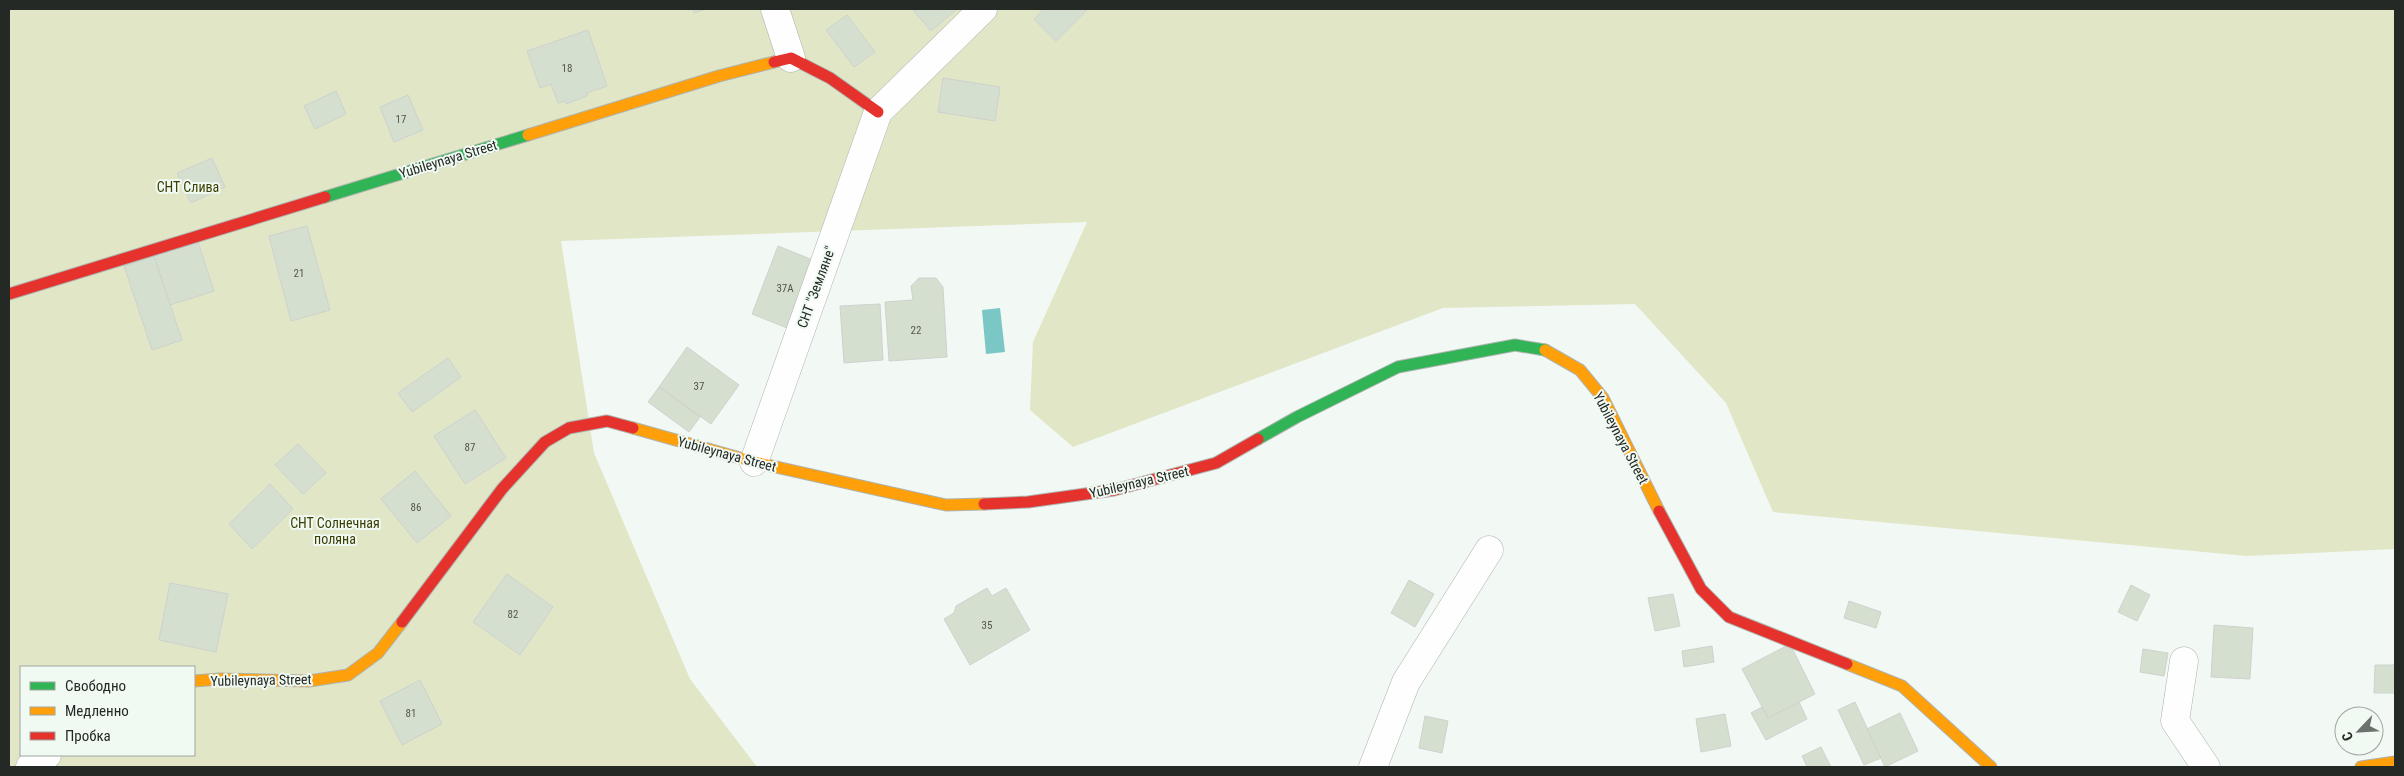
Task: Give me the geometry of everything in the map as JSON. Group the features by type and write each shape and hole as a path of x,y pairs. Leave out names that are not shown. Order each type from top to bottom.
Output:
{"street":[{"path":"775,9 791,58 830,78 878,112 983,9"},
{"name":"Yubileynaya Street","path":"9,294 719,76 791,58"},
{"name":"СНТ \"Земляне\"","path":"754,462 878,112"},
{"name":"Yubileynaya Street","path":"195,681 220,679 309,680 348,675 378,653 472,528 522,466 545,442 569,428 607,421 754,462 946,505 1028,502 1114,490 1216,464 1297,417 1398,366 1515,345 1545,350 1580,370 1603,398 1639,473 1701,589 1729,617 1902,686 1991,767"},
{"path":"1373,767 1406,682 1489,550"},
{"path":"2184,661 2176,721 2206,767"},
{"path":"30,767 46,756"},
{"path":"2361,767 2395,762"}],"green space":[{"path":"9,9 2395,9 2395,549 2247,556 1773,512 1726,403 1635,304 1443,308 1073,447 1030,410 1033,342 1087,222 561,241 594,453 690,679 757,767 9,767"}],"water":[{"path":"1000,308 1005,352 986,354 982,310"}],"building":[{"path":"693,9 706,9 694,13"},
{"path":"914,9 957,9 931,31"},
{"path":"1044,9 1088,9 1056,41 1034,19"},
{"path":"847,15 875,52 854,67 826,30"},
{"path":"588,30 607,86 587,93 587,96 566,104 566,101 558,103 551,84 540,88 527,51"},
{"path":"943,78 1000,87 995,121 938,112"},
{"path":"336,91 346,114 315,129 304,106"},
{"path":"408,95 423,130 394,142 380,107"},
{"path":"212,158 225,187 191,203 177,173"},
{"path":"307,226 330,310 291,321 269,236"},
{"path":"198,242 214,291 170,305 154,256"},
{"path":"778,246 818,262 792,330 752,314"},
{"path":"154,256 182,340 152,350 124,266"},
{"path":"919,278 936,278 943,287 947,357 889,361 885,302 913,300 911,286"},
{"path":"880,304 883,360 844,363 840,306"},
{"path":"687,347 739,385 711,424 659,387"},
{"path":"448,358 461,377 412,412 398,393"},
{"path":"659,387 700,417 689,432 648,402"},
{"path":"475,410 506,458 465,484 434,436"},
{"path":"298,444 326,473 303,494 275,465"},
{"path":"415,471 451,516 417,543 381,499"},
{"path":"270,484 293,509 252,549 229,524"},
{"path":"507,574 553,607 520,655 473,622"},
{"path":"1409,580 1434,594 1415,627 1391,613"},
{"path":"170,583 228,594 216,652 159,640"},
{"path":"2131,585 2150,595 2137,621 2118,612"},
{"path":"987,588 992,596 1006,588 1030,630 970,665 944,619 954,613 956,606"},
{"path":"1673,594 1680,626 1655,631 1648,598"},
{"path":"1849,601 1881,612 1876,628 1844,618"},
{"path":"2214,625 2253,628 2250,679 2211,677"},
{"path":"1790,644 1815,694 1768,718 1742,669"},
{"path":"1712,646 1714,662 1684,667 1682,651"},
{"path":"2143,649 2168,653 2164,676 2140,672"},
{"path":"2375,665 2395,665 2395,693 2374,693"},
{"path":"420,680 442,724 402,745 380,701"},
{"path":"1799,702 1807,719 1766,740 1751,713 1762,707 1768,718"},
{"path":"1855,702 1881,758 1864,765 1838,710"},
{"path":"1900,713 1918,751 1885,767 1867,729"},
{"path":"1725,714 1731,746 1701,752 1696,719"},
{"path":"1425,716 1448,721 1442,753 1419,748"},
{"path":"1821,747 1831,767 1807,767 1802,756"}],"traffic: fast":[{"path":"325,197 528,135"},
{"path":"1258,439 1297,417 1398,367 1515,345 1545,350"}],"traffic: slow":[{"path":"528,135 719,76 774,62"},
{"path":"1545,350 1580,370 1603,398 1659,511"},
{"path":"633,428 754,462 946,505 984,504"},
{"path":"195,681 220,679 309,681 348,675 378,653 402,622"},
{"path":"1847,664 1902,686 1991,767"},
{"path":"2361,767 2395,762"}],"traffic: jam":[{"path":"774,62 791,58 830,78 878,112"},
{"path":"9,294 325,197"},
{"path":"402,622 502,489 545,442 569,428 607,421 633,428"},
{"path":"984,504 1028,502 1114,490 1216,463 1258,439"},
{"path":"1659,511 1701,589 1729,617 1847,664"}],"park label":[{"name":"СНТ Слива","path":"188,187"},
{"name":"СНТ Солнечная поляна","path":"335,532"}]}
